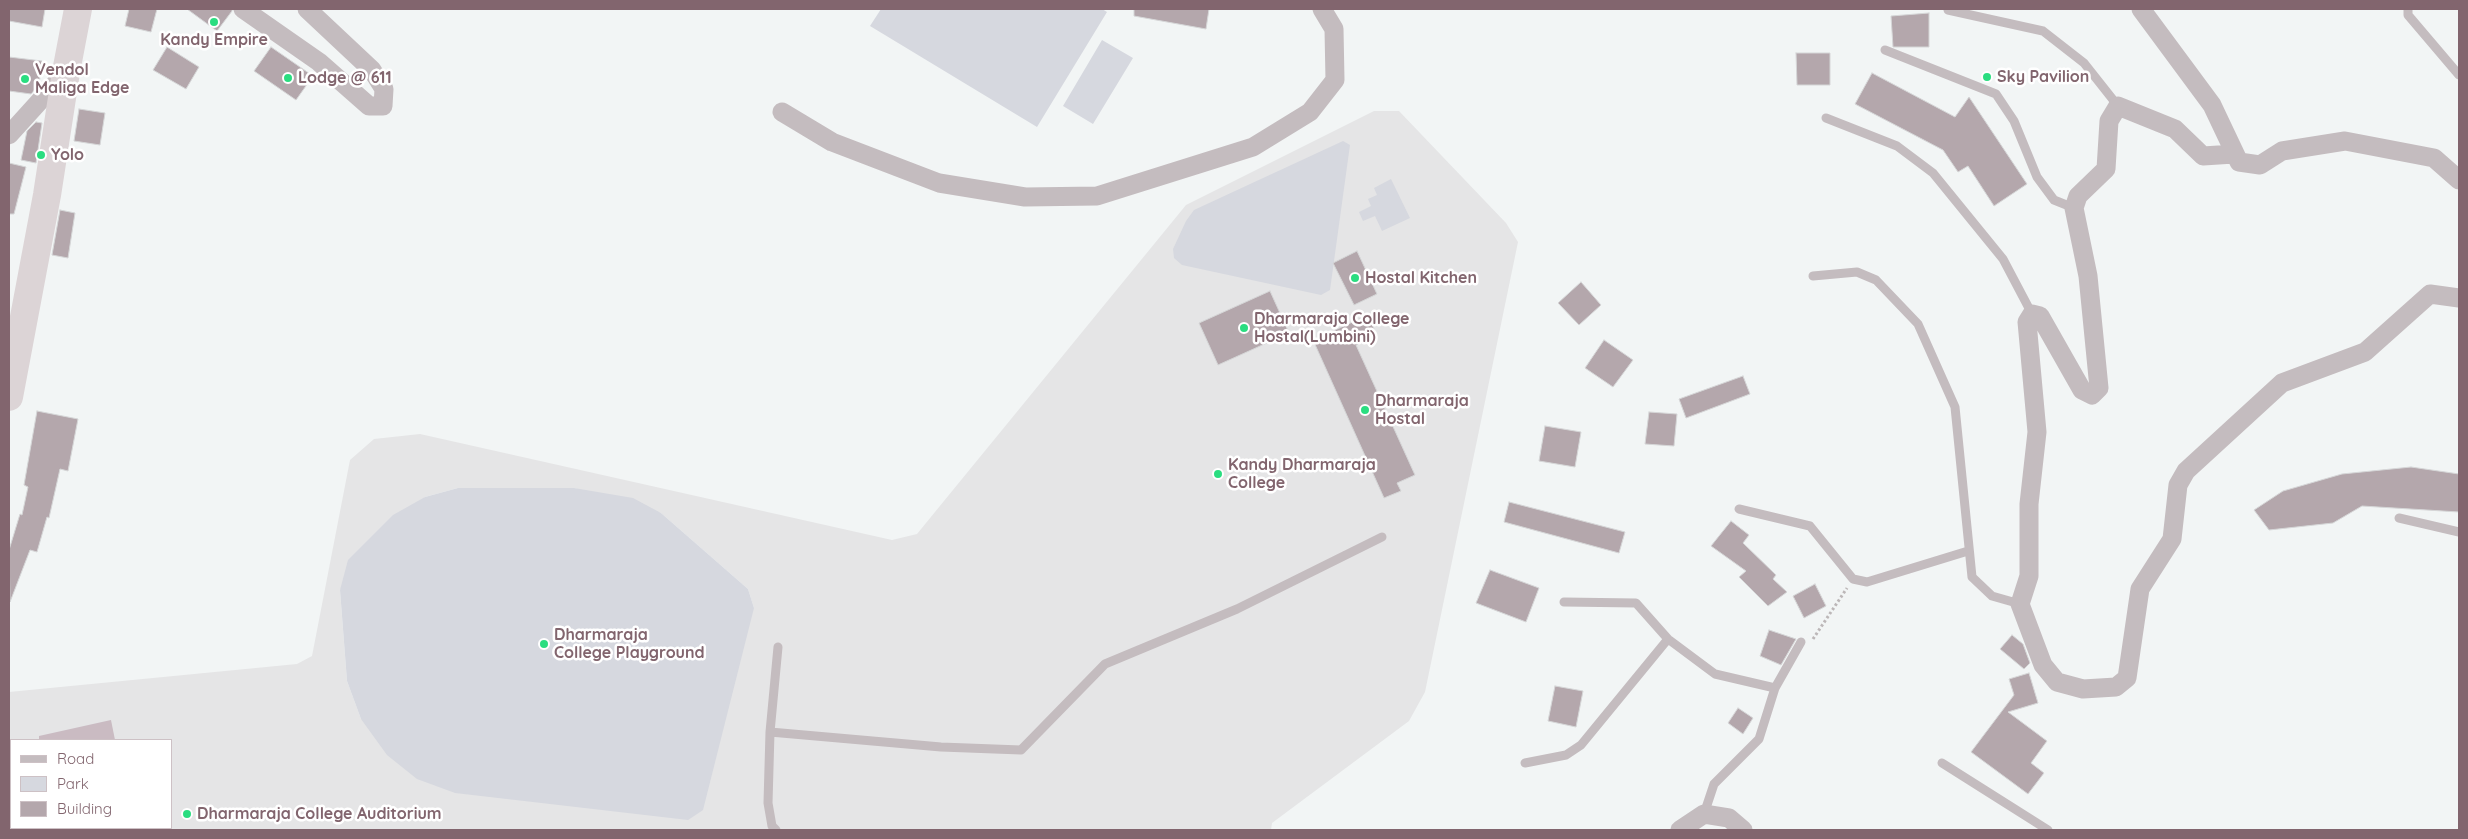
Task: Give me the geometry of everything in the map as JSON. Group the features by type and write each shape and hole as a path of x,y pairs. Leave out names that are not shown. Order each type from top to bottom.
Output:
{"highway":[{"path":"9,397 47,195 78,9"}],"street":[{"path":"243,9 319,62 369,106 383,106 384,89 372,70 307,9"},
{"path":"782,112 832,142 939,183 1025,197 1097,196 1253,146 1310,112 1335,80 1334,28 1322,9"},
{"path":"2141,9 2212,105 2238,162 2260,165 2282,151 2345,141 2434,158 2459,180"},
{"path":"9,136 66,72"},
{"path":"2234,154 2203,156 2175,129 2118,106 2109,121 2106,170 2078,196 2074,208 2088,276 2099,388 2092,395 2082,390 2040,316 2032,314 2027,322 2027,340 2037,432 2029,504 2028,576 2020,604 2043,665 2057,682 2083,689 2116,687 2127,678 2140,588 2172,539 2178,485 2186,471 2282,383 2365,352 2430,294 2459,298"},
{"path":"1680,830 1704,814 1729,818 1744,830"}],"lane":[{"path":"2408,9 2408,15 2459,75"},
{"path":"1948,10 2043,31 2084,63 2118,106"},
{"path":"1886,50 1996,94 2014,121 2037,177 2054,200 2074,208"},
{"path":"1826,118 1897,146 1933,173 2003,259 2032,314"},
{"path":"1813,276 1858,272 1876,280 1918,324 1954,407 1972,577 1992,596 2020,604"},
{"path":"1739,509 1810,526 1853,579 1867,582 1968,551"},
{"path":"2399,518 2459,532"},
{"path":"770,732 941,747 1022,750 1105,664 1237,609 1382,537"},
{"path":"1564,602 1636,603 1668,639 1715,674 1775,688"},
{"path":"1525,763 1566,755 1581,745 1668,639"},
{"path":"1704,814 1714,784 1759,739 1775,688 1801,642"},
{"path":"776,830 772,826 768,803 770,732 778,647"},
{"path":"1942,763 2048,830"}],"path":[{"path":"1812,640 1853,579"}],"shaded area":[{"name":"Kandy Dharmaraja College","path":"1374,111 1399,111 1506,223 1518,242 1425,692 1409,721 1272,823 1271,830 43,830 172,829 172,739 10,739 10,782 9,780 9,692 297,664 312,656 350,460 374,439 420,434 892,540 917,534 1186,205","holes":["458,488 574,488 661,513 748,589 754,608 361,719 347,681 340,590 425,497"]},
{"path":"111,720 115,739 39,739 39,736"}],"green space":[{"path":"881,9 1102,9 1107,12 1037,127 870,26"},
{"path":"1102,40 1133,58 1093,124 1063,106"},
{"path":"1343,141 1350,145 1330,290 1321,295 1182,265 1174,258 1173,249 1186,221 1194,210"},
{"path":"1391,179 1410,218 1382,231 1375,216 1363,221 1359,212 1371,206 1368,199 1377,195 1374,188"},
{"name":"Dharmaraja College Playground","path":"458,488 574,488 633,498 661,513 748,589 754,608 703,810 688,820 455,793 417,779 387,755 361,719 347,681 340,590 348,560 393,515 425,497"}],"building":[{"path":"9,9 45,9 42,27 9,21"},
{"path":"129,9 157,9 151,32 125,26"},
{"name":"Kandy Empire","path":"187,9 232,9 232,11 217,31"},
{"path":"1134,9 1209,9 1206,29 1134,16"},
{"path":"1929,13 1929,47 1893,47 1891,16"},
{"path":"167,47 199,67 186,89 153,70"},
{"path":"271,47 313,76 296,100 254,71"},
{"path":"1796,53 1830,53 1830,85 1797,85"},
{"path":"9,57 42,61 39,85 31,94 9,91"},
{"path":"1872,73 1955,117 1969,97 2027,184 1994,206 1968,166 1958,172 1943,150 1855,104"},
{"path":"79,109 105,113 100,145 74,141"},
{"path":"36,122 42,123 36,163 21,160 27,131"},
{"path":"9,163 26,167 14,214 9,214"},
{"path":"60,210 75,213 68,258 52,255"},
{"name":"Hostal Kitchen","path":"1357,251 1377,294 1354,305 1333,263"},
{"path":"1581,282 1601,305 1579,325 1558,303"},
{"name":"Dharmaraja College Hostal(Lumbini)","path":"1270,291 1289,333 1218,365 1199,323"},
{"name":"Dharmaraja Hostal","path":"1368,315 1377,336 1356,345 1415,475 1397,483 1401,491 1384,498 1313,340"},
{"path":"1604,340 1633,360 1613,387 1585,368"},
{"path":"1743,376 1750,394 1686,418 1679,399"},
{"path":"37,411 78,419 68,471 60,469 49,518 47,517 37,552 30,550 10,602 9,550 20,514 22,515 28,487 24,485"},
{"path":"1649,412 1677,414 1674,446 1645,444"},
{"path":"1545,426 1581,432 1575,467 1539,461"},
{"path":"2411,467 2459,474 2459,512 2362,506 2333,523 2269,530 2254,510 2283,491 2342,474"},
{"path":"1509,502 1625,532 1619,553 1504,522"},
{"path":"1731,521 1749,535 1743,543 1776,575 1773,579 1787,592 1768,606 1739,577 1746,571 1711,546"},
{"path":"1490,570 1539,588 1526,622 1476,603"},
{"path":"1815,584 1826,606 1804,618 1793,596"},
{"path":"1769,630 1796,639 1781,665 1760,656"},
{"path":"2012,635 2023,644 2030,663 2024,669 2000,649"},
{"path":"2029,673 2038,703 2008,712 2047,741 2031,763 2044,773 2028,794 1971,752 2014,695 2009,679"},
{"path":"1555,686 1583,691 1576,727 1548,721"},
{"path":"1738,708 1753,718 1743,734 1728,723"}],"place":[{"name":"Kandy Empire","path":"214,22"},
{"name":"Sky Pavilion","path":"1987,77"},
{"name":"Lodge @ 611","path":"288,78"},
{"name":"Vendol Maliga Edge","path":"25,79"},
{"name":"Yolo","path":"41,155"},
{"name":"Hostal Kitchen","path":"1355,278"},
{"name":"Dharmaraja College Hostal(Lumbini)","path":"1244,328"},
{"name":"Dharmaraja Hostal","path":"1365,410"},
{"name":"Kandy Dharmaraja College","path":"1218,474"},
{"name":"Dharmaraja College Playground","path":"544,644"},
{"name":"Dharmaraja College Auditorium","path":"187,814"}]}
